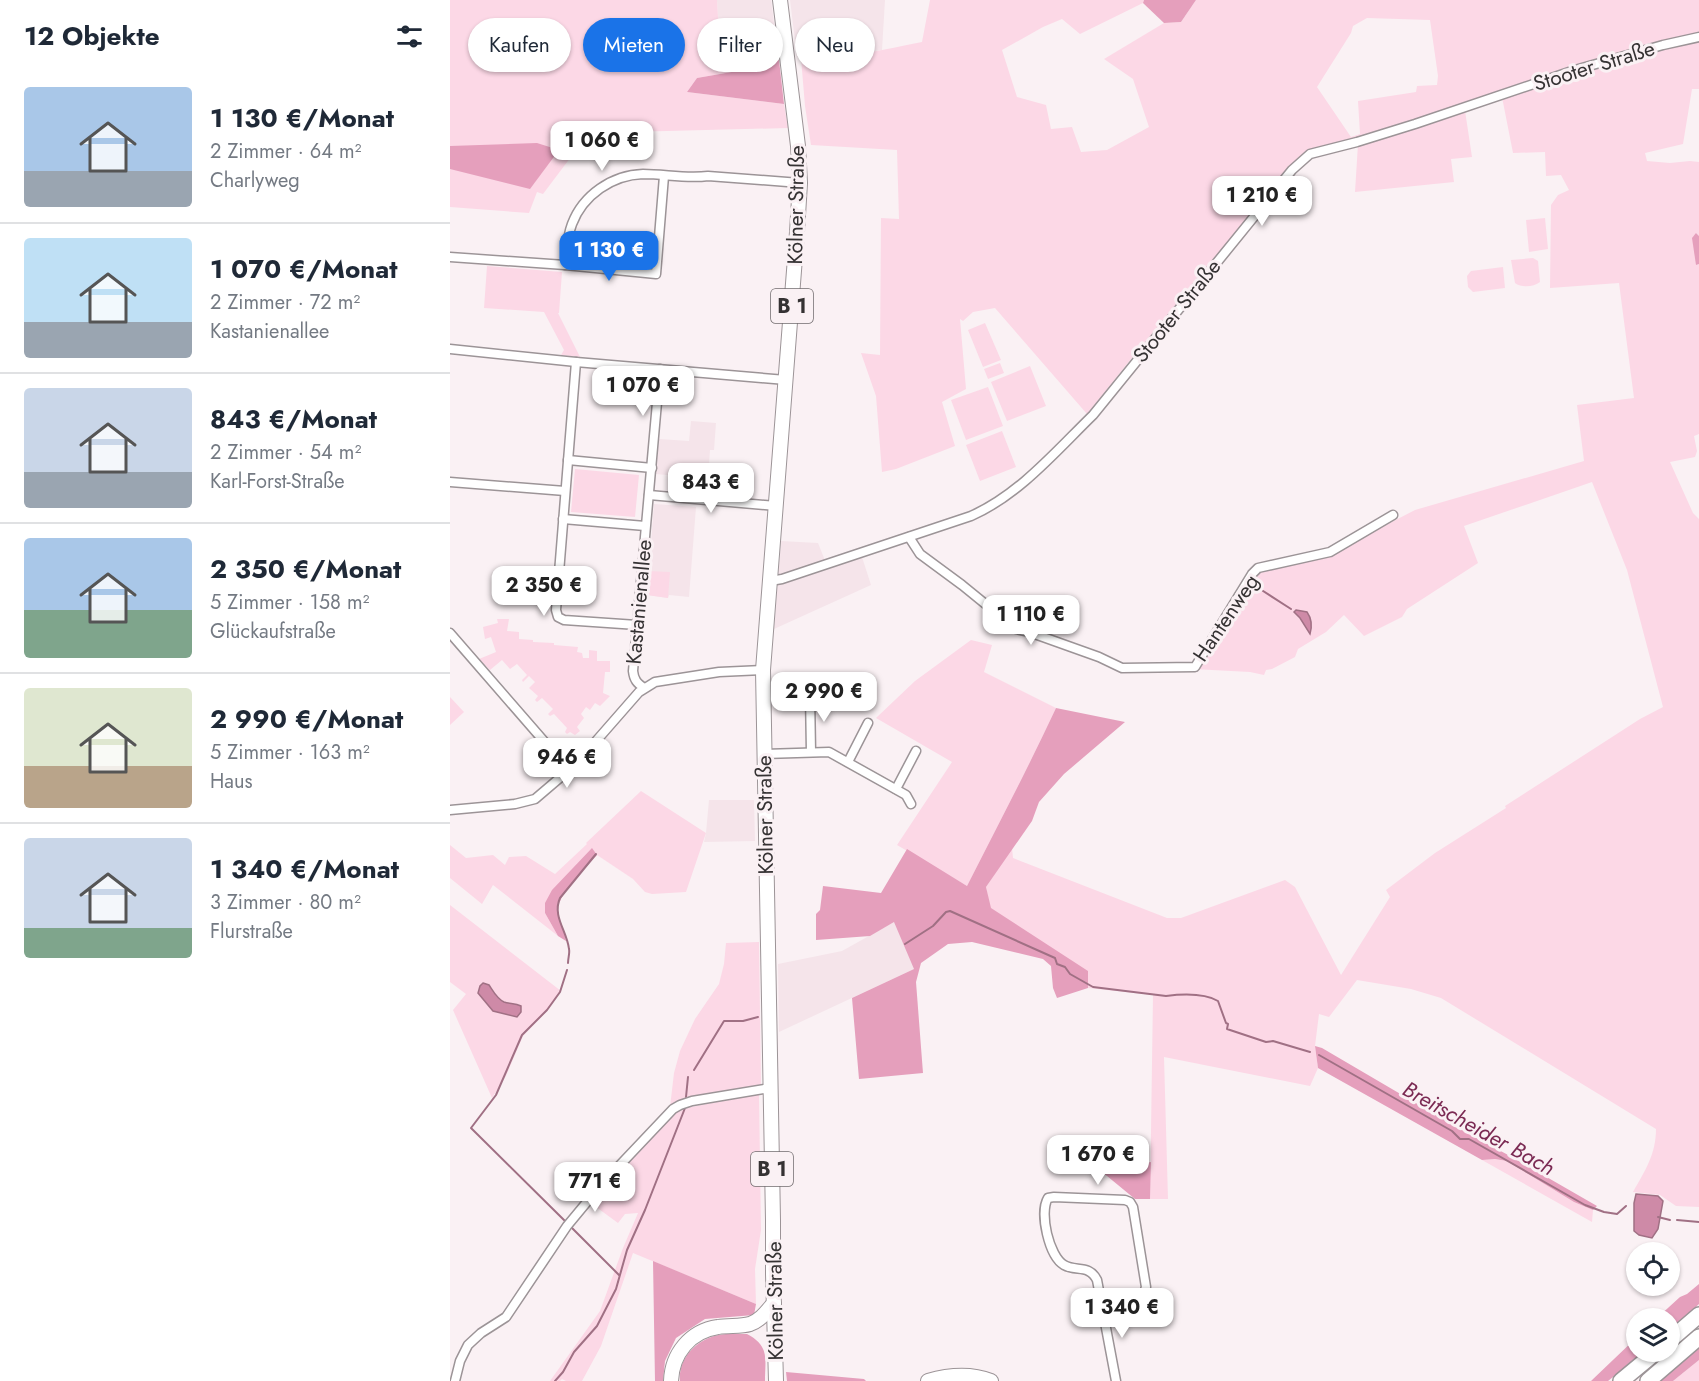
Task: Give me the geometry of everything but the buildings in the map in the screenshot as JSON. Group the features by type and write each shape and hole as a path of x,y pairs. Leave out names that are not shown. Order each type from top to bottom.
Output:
{"highway":[{"path":"1680,1331 1699,1315"},
{"path":"1648,1381 1699,1337"},
{"path":"1621,1381 1644,1362"}],"main road":[{"name":"Kölner Straße","path":"776,1381 763,670 800,183 798,146 780,0"},
{"path":"748,1325 763,1317 774,1303"},
{"path":"671,1381 673,1363 680,1351 688,1340 702,1331 717,1327 748,1325 764,1331 776,1340"},
{"path":"928,1381 951,1376 969,1376 991,1381"}],"street":[{"name":"Stooter Straße","path":"770,581 909,537 988,508 1005,498 1093,415 1292,170 1310,154 1415,124 1575,70 1699,37"},
{"path":"565,265 568,237 578,213 593,194 611,182 633,175 800,183"},
{"path":"450,257 656,274 664,176"},
{"path":"450,349 786,380"},
{"path":"576,362 556,610 558,617 564,620 637,625"},
{"name":"Kastanienallee","path":"644,688 634,677 660,369"},
{"path":"568,460 652,468"},
{"path":"450,482 565,491"},
{"path":"649,495 776,506"},
{"name":"Hantenweg","path":"909,537 920,554 1016,629 1099,657 1122,668 1195,667 1252,574 1258,568 1330,552 1393,515"},
{"path":"563,519 645,526"},
{"path":"450,633 569,770"},
{"path":"450,810 525,803 535,799 569,770 644,688 655,682 708,674 763,670"},
{"path":"810,694 811,752"},
{"path":"848,762 868,723"},
{"path":"896,789 916,751"},
{"path":"764,753 830,752 906,795 911,804"},
{"path":"455,1381 460,1361 468,1345 481,1333 506,1317 567,1226 601,1185 673,1109 692,1101 771,1088"},
{"path":"1102,1303 1139,1296 1144,1293 1146,1287 1133,1207 1125,1200 1048,1198 1045,1204 1044,1222 1047,1236 1059,1261 1066,1267 1088,1270 1097,1280 1116,1381"}],"shaded area":[{"path":"450,0 717,0 718,18 697,18 697,72 732,72 697,78 687,92 784,104 788,128 589,133 543,194 537,192 529,213 450,207"},
{"path":"717,0 771,0 773,18 718,17"},
{"path":"790,0 885,0 882,50 875,51 875,18 795,18 795,41"},
{"path":"930,0 1144,0 1143,3 1080,34 1062,19 1002,50 1017,97 1046,105 1051,129 1072,127 1081,152 1107,150 1149,127 1133,79 1104,59 1164,23 1181,22 1196,0 1699,0 1699,89 1692,89 1683,144 1645,153 1647,161 1699,162 1699,236 1696,233 1696,265 1699,264 1699,434 1694,436 1697,451 1695,457 1670,462 1693,513 1699,519 1699,1207 1676,1206 1660,1195 1633,1192 1652,1154 1656,1129 1441,998 1411,989 1357,980 1329,1017 1319,1014 1315,1046 1318,1068 1310,1086 1164,1057 1168,1199 1150,1199 1153,995 1088,988 1087,971 990,908 986,887 1012,848 1013,858 1167,918 1181,918 1285,880 1295,887 1341,975 1390,897 1386,890 1435,853 1506,808 1505,806 1640,719 1663,707 1627,570 1592,482 1464,526 1478,563 1407,609 1402,617 1364,636 1344,615 1326,632 1298,649 1295,657 1266,670 1264,675 1250,672 1193,669 1257,573 1262,569 1326,556 1415,510 1584,461 1577,405 1634,398 1619,283 1550,288 1551,205 1558,195 1569,190 1561,175 1546,176 1545,152 1513,153 1501,92 1464,104 1472,157 1451,159 1454,182 1355,192 1358,144 1314,156 1301,165 1144,343 1087,414 995,308 973,312 963,321 960,319 966,389 942,402 955,446 896,469 882,472 876,396 861,353 880,355 881,218 899,219 897,150 811,145 802,72 875,72 875,51 922,42","holes":["1367,18 1430,20 1438,76 1437,85 1417,86 1416,92 1358,101 1360,134 1351,137 1317,87 1351,33 1353,26"]},
{"path":"1144,0 1196,0 1181,22 1164,23 1143,3"},
{"path":"732,72 780,72 784,104 687,92 697,78"},
{"path":"537,143 559,150 530,189 450,169 450,146"},
{"path":"1545,218 1548,249 1529,252 1526,220"},
{"path":"1696,233 1699,236 1699,264 1696,265 1692,238"},
{"path":"1533,258 1538,261 1540,282 1528,286 1515,283 1511,260"},
{"path":"487,266 562,272 558,313 580,357 561,355 564,350 544,312 484,308"},
{"path":"1503,267 1505,288 1473,292 1468,287 1467,276 1471,271"},
{"path":"985,323 1001,360 983,367 968,330"},
{"path":"1000,363 1004,373 988,379 984,369"},
{"path":"1030,366 1046,406 1007,421 991,382"},
{"path":"988,387 1003,426 966,440 951,400"},
{"path":"691,421 716,423 714,450 710,450 707,494 688,493 689,477 656,474 659,439 689,441"},
{"path":"1002,431 1016,467 980,481 966,445"},
{"path":"575,469 639,475 635,517 571,512"},
{"path":"654,504 696,507 689,597 669,595 668,598 647,595"},
{"path":"781,541 818,543 828,568 862,557 871,585 774,629"},
{"path":"648,571 670,572 668,598 647,595"},
{"path":"1296,610 1307,612 1309,615 1310,634 1294,612"},
{"path":"497,619 509,619 507,631 519,632 519,639 578,647 577,652 582,653 583,658 589,658 589,650 597,651 597,661 610,661 610,672 605,672 603,693 610,696 600,706 595,703 590,710 586,707 581,714 584,718 577,727 580,731 575,735 570,732 567,734 565,732 567,728 554,714 550,716 548,714 553,709 542,698 537,702 535,700 538,696 529,688 535,682 529,676 523,682 522,680 527,675 517,664 510,669 502,660 490,670 479,659 496,652 491,637 485,639 483,627 498,623"},
{"path":"971,640 992,645 984,672 1056,708 967,886 897,845 952,762 876,718 915,681"},
{"path":"450,697 464,712 450,725"},
{"path":"1056,708 1125,722 1064,774 1039,802 1032,821 986,887 991,908 1088,971 1088,988 1057,998 1053,988 1051,966 1043,959 972,942 948,944 921,963 916,982 923,1073 859,1079 852,998 914,969 894,922 870,936 816,940 816,914 820,910 823,886 881,893 907,849 967,886"},
{"path":"641,791 706,833 686,892 652,894 645,892 633,879 597,855 592,849 545,913 558,936 493,885 482,904 450,878 450,845 466,858 493,855 505,865 509,857 526,856 555,874"},
{"path":"709,800 754,800 755,841 704,842"},
{"path":"592,848 597,855 566,891 558,906 566,941 558,936 545,913 545,903 552,890"},
{"path":"450,905 561,991 548,1010 523,1036 506,1076 492,1098 453,1010 466,994 450,982"},
{"path":"909,911 914,969 779,1032 778,964 842,951"},
{"path":"759,942 761,1084 757,1088 670,1107 674,1073 680,1051 695,1019 719,984 726,943"},
{"path":"483,983 489,985 502,1001 521,1006 521,1012 517,1017 493,1011 478,993"},
{"path":"1315,1046 1597,1206 1593,1210 1574,1202 1507,1161 1482,1160 1318,1068"},
{"path":"759,1094 761,1230 755,1269 756,1304 633,1253 601,1346 582,1381 562,1379 550,1381 600,1311 638,1213 625,1214 618,1223 592,1204 595,1198 670,1117 681,1109"},
{"path":"1073,1148 1099,1150 1119,1168 1151,1162 1150,1199 1135,1199"},
{"path":"1482,1160 1507,1161 1574,1202 1593,1210 1592,1222"},
{"path":"1636,1194 1658,1196 1663,1201 1658,1229 1652,1238 1639,1235 1634,1231"},
{"path":"653,1261 756,1304 754,1315 705,1319 676,1338 665,1361 663,1381 655,1381"},
{"path":"1699,1284 1699,1304 1680,1322 1680,1308 1668,1308"},
{"path":"747,1334 763,1348 765,1381 680,1381 682,1365 696,1345 719,1335"},
{"path":"1699,1345 1699,1360 1673,1381 1656,1381 1680,1362"},
{"path":"1626,1348 1626,1362 1632,1362 1608,1381 1591,1381"},
{"path":"1699,1360 1699,1381 1673,1381"},
{"path":"786,1372 864,1379 866,1381 787,1381"}],"waterway":[{"path":"1250,590 1260,589 1291,609"},
{"path":"568,963 568,942 559,917 558,905 560,898 596,854"},
{"name":"Breitscheider Bach","path":"905,944 933,926 946,912 950,911 1055,958 1057,964 1065,967 1070,974 1093,987 1166,996 1193,995 1212,998 1218,1001 1228,1024 1227,1029 1266,1042 1273,1041 1310,1052"},
{"path":"565,1221 471,1128 496,1095 522,1035 547,1010 560,992 567,970"},
{"name":"Breitscheider Bach","path":"694,1070 724,1021 743,1021 758,1017"},
{"name":"Breitscheider Bach","path":"1319,1055 1452,1131 1460,1139 1469,1139 1585,1205 1617,1214 1626,1206"},
{"name":"Breitscheider Bach","path":"686,1097 688,1077"},
{"name":"Breitscheider Bach","path":"555,1381 574,1352 597,1326 616,1289 627,1250 685,1108"},
{"path":"1658,1217 1670,1220"},
{"path":"1677,1220 1699,1222"},
{"path":"571,1227 619,1275"}]}
